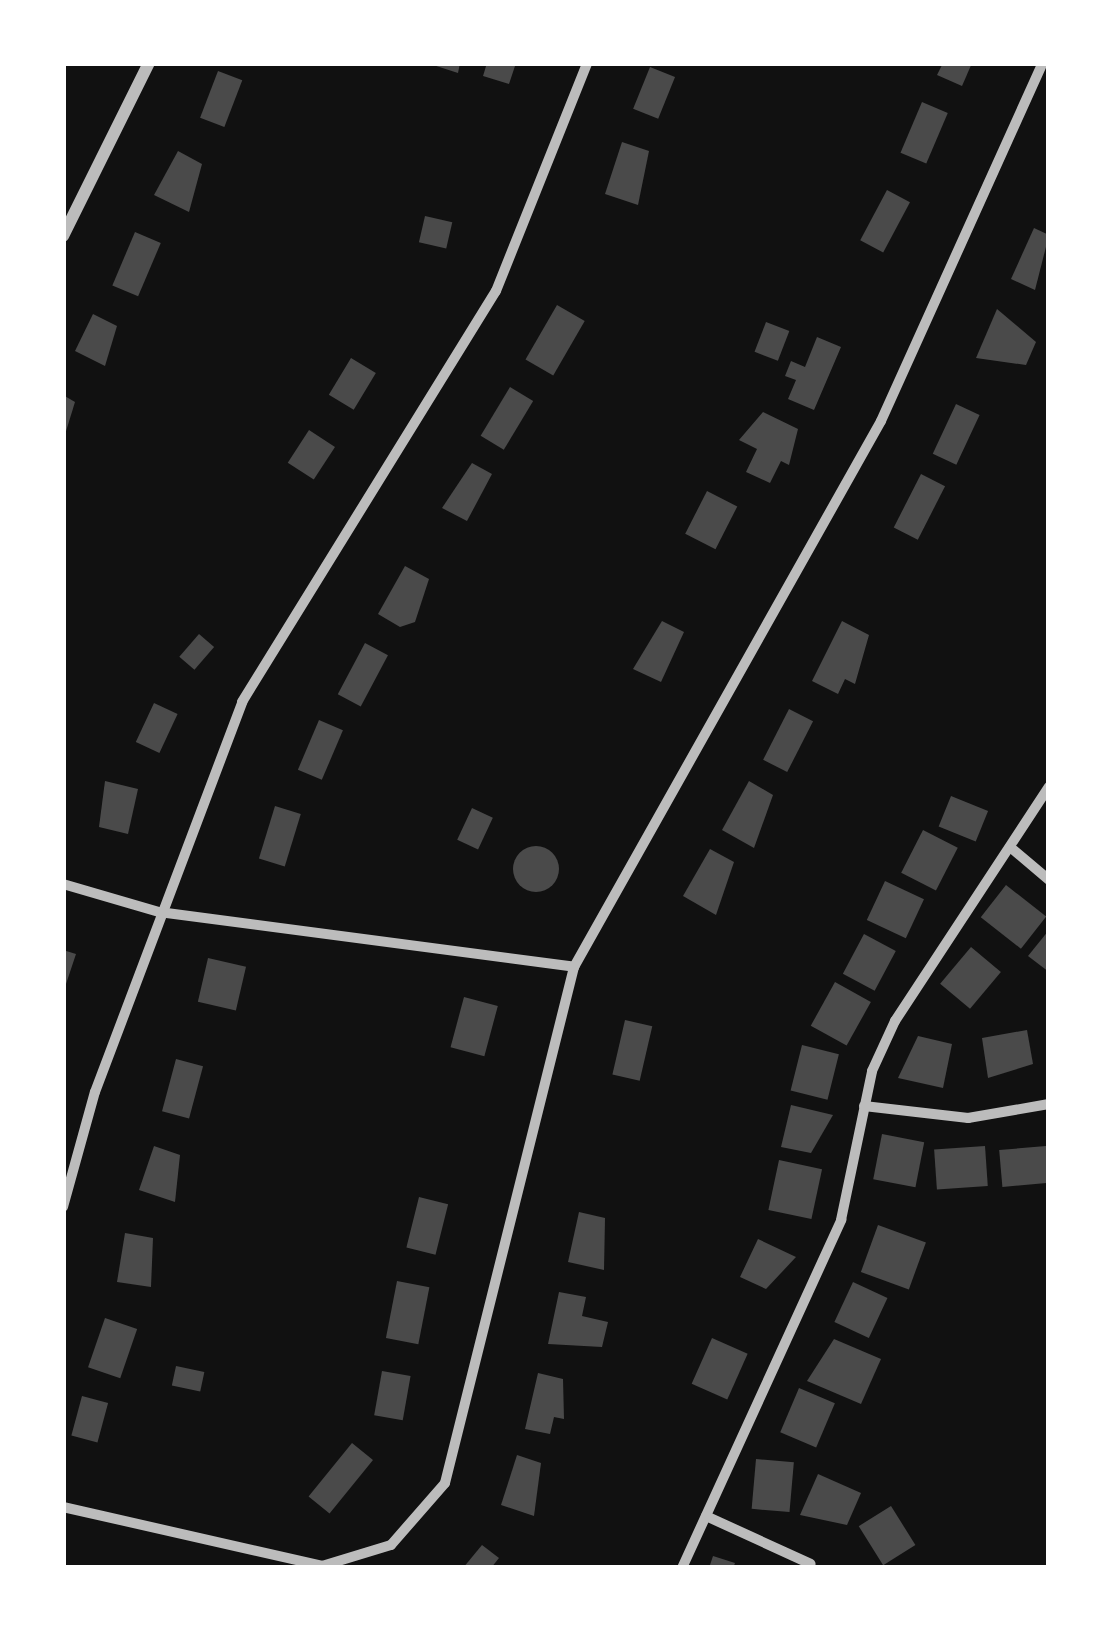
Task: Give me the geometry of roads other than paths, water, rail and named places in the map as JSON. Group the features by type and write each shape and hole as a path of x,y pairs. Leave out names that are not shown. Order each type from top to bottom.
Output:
{"street":[{"path":"63,236 149,63"},
{"path":"63,1207 159,912 242,702 496,291 586,63"},
{"path":"63,1507 322,1566 391,1544 445,1483 574,967 881,421 1042,63"},
{"path":"682,1568 841,1220 864,1106 895,1021 1049,787"},
{"path":"1010,847 1049,880"},
{"path":"63,884 159,912 574,967"},
{"path":"864,1106 968,1118 1049,1104"},
{"path":"706,1516 811,1564"}]}
